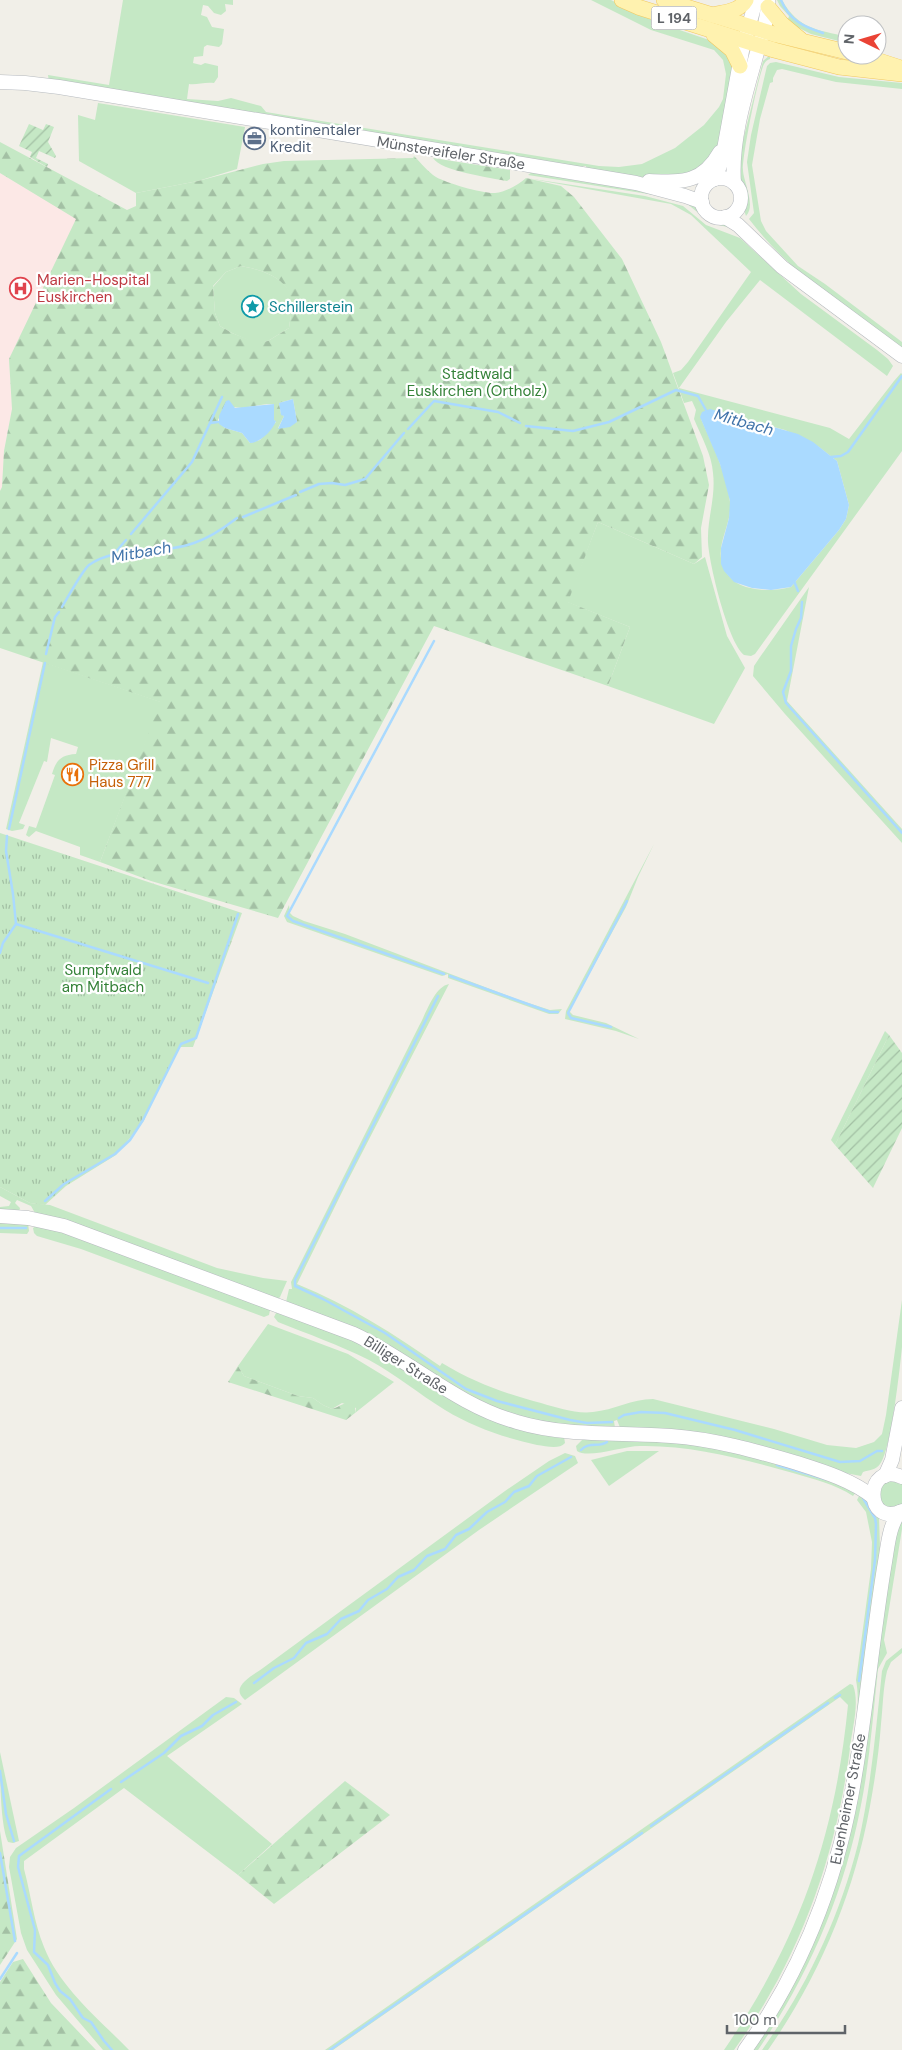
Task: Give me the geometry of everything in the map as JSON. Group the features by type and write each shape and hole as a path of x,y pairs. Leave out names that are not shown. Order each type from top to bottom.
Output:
{"main road":[{"name":"L 194","path":"622,0 638,7 710,22 839,67 902,74"},
{"name":"L 194","path":"664,0 710,22 716,37 732,50 740,66"},
{"name":"L 194","path":"710,22 736,9 746,0"},
{"name":"L 194","path":"764,2 782,24 804,42"},
{"name":"L 194","path":"754,36 804,42 837,50"},
{"path":"887,63 902,68"}],"street":[{"path":"734,183 736,144 754,36 764,2"},
{"path":"740,204 733,214 718,217 710,214 702,202 702,194 720,167 740,66 754,36"},
{"name":"Münstereifeler Straße","path":"0,82 25,83 68,89 636,183 691,188 710,182"},
{"path":"636,183 647,181 683,182 696,177 715,161 727,138"},
{"path":"710,182 724,178 734,183 740,191 740,204 744,217 792,274"},
{"name":"Münstereifeler Straße","path":"636,183 702,202"},
{"path":"725,217 735,222 782,268 902,356"},
{"name":"Billiger Straße","path":"0,1216 28,1218 64,1226 336,1326 392,1354 465,1401 487,1412 516,1422 574,1433 643,1434 696,1439 746,1449 821,1470 863,1479 894,1474 902,1477"},
{"path":"901,1512 891,1514 880,1510 874,1503 873,1497 874,1486 892,1460 902,1408"},
{"path":"902,1436 902,1473"},
{"name":"Billiger Straße","path":"821,1470 864,1490 873,1497"},
{"name":"Euenheimer Straße","path":"880,1510 883,1527 880,1588"},
{"name":"Euenheimer Straße","path":"745,2050 776,2003 798,1961 821,1909 834,1870 855,1775 880,1588 892,1525 901,1512"}],"shaded area":[{"name":"Marien-Hospital Euskirchen","path":"0,173 77,219 9,359 12,409 4,451 2,487 0,491"}],"green space":[{"path":"123,0 233,0 233,5 225,4 226,11 221,15 214,13 208,6 203,5 201,15 207,17 212,27 224,29 222,44 219,47 207,45 204,47 203,56 194,57 193,63 218,66 218,77 214,83 189,84 187,99 218,101 231,98 261,106 266,112 599,166 619,167 642,164 675,148 704,125 719,107 723,99 726,74 723,60 714,50 651,30 591,0 611,0 656,22 718,43 734,63 717,149 697,172 648,178 586,168 586,166 583,166 581,170 274,119 273,115 270,114 265,116 49,82 48,75 109,85"},
{"path":"777,0 782,0 788,10 802,23 818,30 837,35 837,40 811,34 787,22 789,16"},
{"path":"770,55 770,59 764,64 758,84 743,163 750,201 749,212 746,216 744,210 745,193 738,178 737,164 763,61"},
{"path":"776,62 839,77 902,83 902,89 836,82 782,69 777,70 773,82 770,83 760,119 752,165 761,221 766,231 798,266 902,342 902,351 840,306 801,274 765,239 749,219 754,213 747,162 751,135 767,66 770,63"},
{"path":"98,103 245,127 237,169 198,181 136,193 79,161 78,115 95,120"},
{"path":"29,124 43,130 46,124 54,127 48,142 56,156 55,158 39,151 36,158 48,164 47,167 30,157 32,152 19,146"},
{"name":"Stadtwald Euskirchen (Ortholz)","path":"0,142 127,210 136,206 136,193 198,181 263,164 284,161 413,158 414,156 436,177 456,185 483,192 495,193 503,191 516,186 526,178 561,186 574,197 622,259 661,342 703,456 709,485 701,528 702,557 694,564 598,522 568,602 630,627 608,686 434,626 278,918 151,881 100,862 160,702 0,648 0,491 2,487 4,451 12,409 9,359 76,219 0,173","holes":["241,266 256,269 272,276 279,280 289,292 292,306 289,328 268,341 257,343 232,333 220,326 215,313 213,286 226,272","293,399 297,422 278,428 284,416 281,414 279,403","274,404 274,420 276,422 260,440 250,443 242,433 225,428 218,422 218,419 233,407 242,408"]},
{"path":"433,158 510,170 510,179 507,181 479,176 445,167"},
{"path":"532,172 628,186 699,206 710,218 724,221 731,228 711,223 686,203 667,197 528,175"},
{"path":"526,178 645,196 683,206 706,225 740,238 801,294 877,350 893,366 887,376 760,280 726,322 679,388 830,428 849,439 894,381 902,374 902,451 755,654 751,656 744,655 738,647 720,602 708,542 714,482 712,466 694,419 696,410 692,401 684,403 673,373 681,370 688,362 751,272 691,215 671,204","holes":["733,416 785,430 819,447 837,461 849,505 846,519 791,587 774,590 746,587 732,579 722,563 721,546 729,520 730,502 722,470 701,419"]},
{"path":"241,266 256,269 272,276 279,280 290,292 292,310 289,328 268,341 257,344 232,333 220,326 215,313 213,287 226,272"},
{"path":"598,522 694,564 705,557 727,636 745,668 714,724 608,686 630,627 567,602"},
{"path":"809,587 787,701 902,829 902,843 753,676 754,666"},
{"path":"43,662 161,702 100,862 80,855 80,847 36,831 29,837 26,835 29,826 36,828 55,775 52,774 55,765 63,757 76,754 78,747 51,738 47,762 44,761 19,823 25,825 23,829 12,831 6,829"},
{"name":"Sumpfwald am Mitbach","path":"0,833 242,913 193,1047 180,1047 143,1122 116,1155 66,1186 45,1205 30,1203 0,1187"},
{"path":"654,844 626,907 569,1011 573,1015 606,1023 639,1039 616,1031 565,1019 566,1011"},
{"path":"289,905 290,913 304,921 345,934 519,1000 550,1010 562,1009 558,1014 549,1014 448,978 448,974 442,976 287,922 284,916"},
{"path":"449,984 297,1284 335,1301 371,1321 440,1366 442,1363 478,1382 527,1399 567,1410 587,1412 601,1411 645,1399 653,1399 774,1429 827,1445 856,1448 874,1442 882,1434 902,1300 902,1347 897,1390 888,1443 884,1456 876,1468 863,1472 861,1476 621,1430 617,1420 614,1421 615,1428 571,1429 510,1416 286,1302 289,1289 292,1289 291,1282 428,1008 439,990"},
{"path":"885,1031 889,1035 835,1145 831,1140"},
{"path":"889,1035 902,1053 902,1128 873,1188 835,1145"},
{"path":"0,1187 30,1203 50,1205 217,1268 287,1281 278,1299 35,1213 31,1206 17,1200 15,1203 20,1208 19,1212 0,1212 0,1207 9,1206 11,1202 0,1196"},
{"path":"0,1220 28,1223 29,1231 27,1234 0,1233"},
{"path":"39,1224 270,1310 269,1315 264,1317 81,1249 37,1236 33,1228"},
{"path":"277,1311 358,1340 442,1392 564,1437 565,1443 556,1447 537,1445 513,1439 467,1422 445,1410 369,1360 278,1322 274,1317"},
{"path":"268,1324 348,1354 394,1382 355,1413 356,1408 342,1403 332,1409 313,1398 298,1396 244,1376 238,1366"},
{"path":"238,1366 244,1376 298,1396 313,1398 332,1409 346,1403 355,1403 355,1413 346,1420 228,1382"},
{"path":"583,1439 688,1441 820,1474 856,1492 853,1496 831,1485 808,1477 698,1450 640,1446 589,1454 582,1453 577,1451 576,1446"},
{"path":"627,1451 659,1451 609,1486 591,1460"},
{"path":"565,1453 575,1456 578,1463 479,1530 245,1700 241,1695 241,1686 248,1678 505,1491 549,1461"},
{"path":"886,1480 902,1482 902,1506 885,1508 877,1492"},
{"path":"861,1492 879,1517 880,1548 856,1738 838,1835 825,1883 801,1944 783,1980 762,2015 740,2050 737,2050 773,1995 797,1950 827,1870 841,1815 856,1719 858,1699 856,1680 871,1569 872,1542 866,1512 857,1500"},
{"path":"902,1516 902,1529 884,1640 887,1653 878,1669 864,1788 854,1838 845,1870 809,1963 758,2050 751,2050 830,1898 888,1562"},
{"path":"902,1648 902,1653 891,1662 887,1671 878,1755 870,1806 863,1839 844,1903 832,1934 803,1993 768,2050 762,2050 807,1977 831,1926 841,1899 858,1844 866,1802 873,1758 882,1671 886,1661"},
{"path":"850,1684 853,1685 855,1692 855,1716 844,1789 824,1868 796,1944 757,2016 734,2050 724,2050 773,1968 793,1927 823,1843 834,1799 848,1705 840,1697 333,2050 325,2050"},
{"path":"226,1697 234,1698 242,1704 167,1756 272,1844 238,1875 124,1788 24,1861 24,1869 38,1928 51,1962 81,2002 129,2050 103,2050 56,1995 27,1950 21,1933 9,1867 10,1857 16,1848"},
{"path":"0,1752 19,1841 13,1843 8,1842 3,1824"},
{"path":"345,1781 390,1815 274,1904 238,1875"},
{"path":"0,1831 17,1939 0,1965"},
{"path":"23,1959 51,2003 96,2050 0,2050 0,1982 13,1962"}],"water":[{"path":"293,399 297,422 290,427 278,429 284,416 281,415 279,403"},
{"path":"229,400 235,408 274,404 274,420 276,421 274,425 262,438 250,443 242,433 225,428 219,424 219,416 226,401"},
{"path":"710,409 798,434 813,442 837,461 849,505 846,519 791,587 771,590 752,588 734,582 724,571 721,564 721,548 729,518 730,501 720,464 700,417 702,412"}],"waterway":[{"path":"781,0 788,13 798,22 823,33"},
{"name":"Mitbach","path":"831,457 841,456 848,452 902,376"},
{"name":"Mitbach","path":"526,426 573,431 609,422 676,390 698,396 707,412"},
{"path":"131,534 192,462 222,397"},
{"name":"Mitbach","path":"408,429 434,401 498,412 520,423"},
{"path":"210,423 218,422"},
{"name":"Mitbach","path":"300,492 319,484 345,485 365,479 404,433"},
{"name":"Mitbach","path":"243,517 296,495"},
{"name":"Mitbach","path":"62,607 89,565 100,559 126,552 181,547 205,538 237,518"},
{"path":"113,555 126,540"},
{"path":"794,581 798,591"},
{"path":"802,602 801,618 791,646 791,671 783,692 786,703 902,833"},
{"name":"Mitbach","path":"46,654 55,617 59,612"},
{"path":"434,641 287,916 293,921 444,974"},
{"name":"Mitbach","path":"9,829 45,663"},
{"name":"Mitbach","path":"0,953 3,943 16,924 6,851 7,836"},
{"path":"611,1027 571,1018 568,1013 627,901"},
{"path":"45,1201 64,1184 115,1154 130,1140 143,1120 181,1044 196,1038 238,914"},
{"path":"16,924 208,983"},
{"path":"450,976 550,1012 558,1012"},
{"path":"438,996 295,1280 295,1286 385,1333 466,1389 497,1401 570,1420 587,1423 612,1422"},
{"path":"0,1228 26,1228"},
{"path":"619,1418 624,1415 641,1412 665,1413 735,1430 840,1462 860,1461 877,1451 882,1451"},
{"path":"581,1450 587,1446 601,1445 607,1442"},
{"path":"254,1683 274,1668 294,1658 306,1643 327,1634 341,1619 359,1611 368,1600 387,1589 398,1577 414,1570 427,1556 445,1549 456,1535 469,1529 487,1512 505,1502 514,1492 529,1486 537,1476 571,1457"},
{"path":"777,1465 825,1479"},
{"path":"859,1681 875,1560 876,1524 875,1518 863,1498"},
{"path":"835,1698 840,1695"},
{"path":"121,1782 164,1753 181,1736 202,1726 213,1715 236,1702"},
{"path":"651,1826 828,1703"},
{"path":"0,1771 6,1814 14,1841"},
{"path":"111,1789 19,1856 18,1867 35,1930 34,1952 48,1965 60,1991 70,1999 83,2018 91,2022 112,2050"},
{"path":"488,1940 642,1833"},
{"path":"0,1853 15,1941"},
{"path":"330,2050 478,1947"},
{"path":"0,1979 17,1953"}],"place":[{"name":"kontinentaler Kredit","path":"254,139"},
{"name":"Marien-Hospital Euskirchen","path":"21,289"},
{"name":"Schillerstein","path":"253,307"},
{"name":"Pizza Grill Haus 777","path":"73,774"}]}
